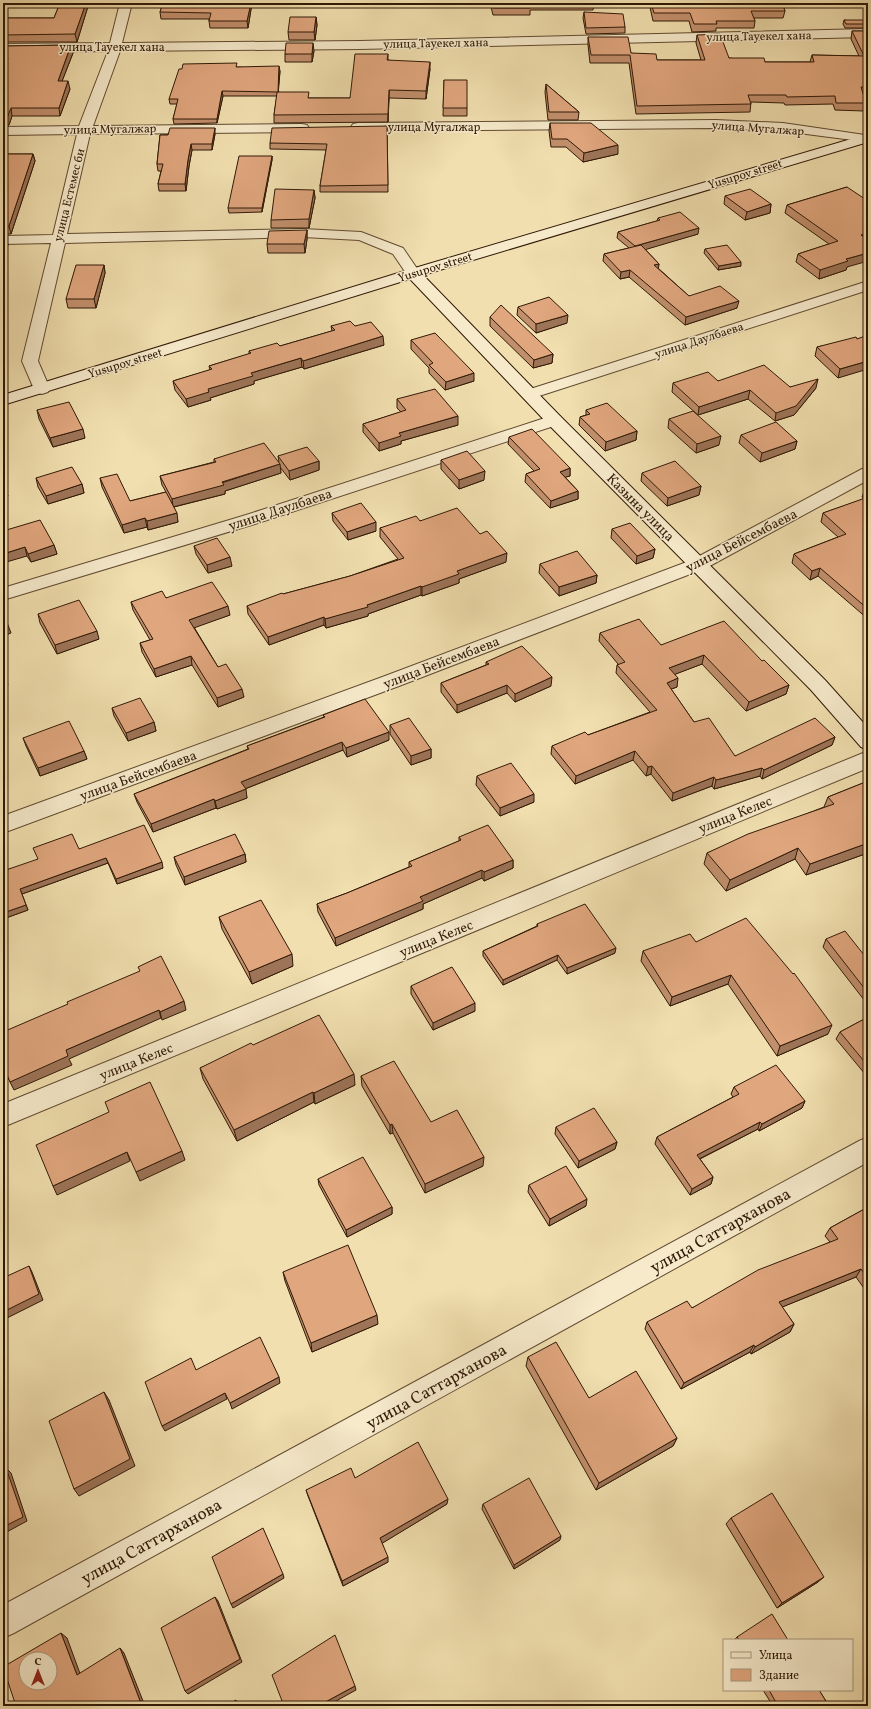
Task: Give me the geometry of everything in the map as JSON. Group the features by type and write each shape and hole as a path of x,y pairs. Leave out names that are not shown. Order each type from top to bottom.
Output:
{"street":[{"name":"улица Естемес би","path":"42,389 30,361 85,130 115,47 126,3"},
{"name":"улица Тауекел хана","path":"3,48 360,45 868,33"},
{"name":"улица Мугалжар","path":"347,128 716,124 783,127 866,139"},
{"name":"улица Мугалжар","path":"3,131 315,128"},
{"name":"Yusupov street","path":"3,400 413,273 866,139"},
{"name":"Казына улица","path":"3,240 304,234 361,236 398,251 413,273 554,420 818,685 868,742"},
{"name":"улица Даулбаева","path":"530,394 868,286"},
{"name":"улица Даулбаева","path":"3,594 252,519 554,420"},
{"name":"улица Бейсембаева","path":"3,825 384,684 699,564 868,473"},
{"name":"улица Келес","path":"3,1116 868,759"},
{"name":"улица Саттарханова","path":"3,1622 868,1150"}],"building":[{"path":"60,3 86,3 75,34 3,35 3,18 54,18"},
{"path":"163,3 251,3 247,21 209,21 211,13 160,12"},
{"path":"492,3 530,3 530,8 493,8"},
{"path":"651,3 782,3 785,11 751,11 755,21 716,21 717,24 694,24 690,13 654,13"},
{"path":"584,12 623,14 625,27 586,28"},
{"path":"290,17 316,17 314,32 288,32"},
{"path":"844,20 866,20 868,24 846,24"},
{"path":"852,31 868,31 868,87 861,87 866,103 836,103 835,96 787,97 786,95 748,95 751,104 637,106 630,55 591,55 588,37 628,37 631,53 656,54 657,60 705,60 697,35 720,34 729,58 764,58 765,62 814,62 812,55 864,56"},
{"path":"286,43 313,43 312,54 285,54"},
{"path":"71,45 58,81 68,81 59,108 11,108 7,118 3,119 3,72 8,58 3,58 3,46"},
{"path":"355,54 388,54 387,60 430,62 426,91 389,90 388,114 274,115 277,92 309,92 308,98 350,98"},
{"path":"237,63 236,67 279,66 278,92 222,91 217,119 173,119 178,99 169,99 179,69 182,69 183,64"},
{"path":"444,80 467,80 467,108 443,108"},
{"path":"546,84 579,112 549,112"},
{"path":"550,123 591,123 618,145 584,153 567,139 552,139"},
{"path":"387,126 388,185 320,186 327,144 270,143 272,128"},
{"path":"170,128 215,128 212,144 191,144 185,184 158,184 163,164 157,164 160,135 168,135"},
{"path":"3,154 33,154 9,226 3,226"},
{"path":"239,156 272,156 262,208 228,208"},
{"path":"847,187 868,201 868,233 861,235 868,240 868,253 846,259 848,261 820,270 798,254 838,241 787,205"},
{"path":"275,189 314,190 309,219 271,220"},
{"path":"750,189 771,204 747,212 725,196"},
{"path":"680,212 699,228 635,246 618,232 660,220 658,218"},
{"path":"307,230 304,244 267,244 269,231"},
{"path":"3,237 6,237 3,246"},
{"path":"641,245 659,264 654,265 689,296 720,286 739,301 686,317 630,270 621,272 604,254"},
{"path":"727,245 741,262 719,266 705,249"},
{"path":"76,265 104,265 94,299 66,299"},
{"path":"549,297 568,315 536,324 518,307"},
{"path":"501,305 553,354 534,360 490,317"},
{"path":"350,321 355,326 371,322 383,336 303,361 301,358 251,373 253,376 208,389 209,392 186,399 173,381 212,369 209,366 251,353 249,351 277,343 280,346 335,330 331,326"},
{"path":"435,333 474,373 446,382 429,365 433,363 411,340"},
{"path":"868,335 868,361 840,369 817,347 856,337 857,339"},
{"path":"764,365 790,387 818,379 796,406 776,413 750,390 699,407 673,383 708,372 718,381"},
{"path":"435,389 458,416 399,433 401,436 379,443 363,424 406,410 397,399"},
{"path":"69,402 83,429 50,438 37,410"},
{"path":"607,403 637,431 606,442 580,417 590,414 586,410"},
{"path":"693,411 721,436 697,444 669,419"},
{"path":"776,422 797,441 762,453 741,435"},
{"path":"532,429 570,468 560,472 578,491 551,501 526,474 540,469 509,437"},
{"path":"264,443 280,464 222,482 224,485 172,499 160,476 216,462 214,459"},
{"path":"307,447 319,461 289,471 278,456"},
{"path":"467,451 485,471 459,480 441,460"},
{"path":"675,461 701,486 668,498 642,473"},
{"path":"72,467 82,484 46,496 36,478"},
{"path":"117,474 130,501 166,492 177,513 147,521 145,518 122,525 100,478"},
{"path":"868,497 868,609 820,568 812,571 794,554 846,534 823,513"},
{"path":"361,503 376,522 347,532 332,513"},
{"path":"457,508 480,534 487,531 507,553 457,571 459,574 367,605 368,607 325,619 324,617 268,637 247,606 282,593 283,594 350,576 404,558 380,528 416,516 420,521"},
{"path":"40,520 54,545 28,554 25,547 3,554 3,531"},
{"path":"630,523 655,549 637,556 612,529"},
{"path":"217,538 230,557 207,565 194,546"},
{"path":"577,551 597,575 559,587 540,564"},
{"path":"212,582 228,606 189,620 218,667 226,664 242,689 217,698 191,656 154,669 140,643 153,639 131,602 162,591 166,598"},
{"path":"79,600 97,631 55,645 38,614"},
{"path":"3,615 8,625 3,626"},
{"path":"639,619 661,645 724,621 762,661 764,660 789,685 749,702 704,655 669,668 678,678 667,683 694,722 709,718 735,756 815,718 835,737 764,770 762,768 716,780 714,777 673,793 652,766 648,767 635,751 576,776 552,746 585,732 588,735 657,710 617,665 625,662 600,633"},
{"path":"522,646 552,677 515,694 507,685 457,705 441,683 489,664 486,662"},
{"path":"140,698 154,722 126,733 112,708"},
{"path":"365,699 389,732 346,748 342,742 241,782 246,789 215,801 214,799 151,824 134,794 249,749 247,746 325,717 323,715"},
{"path":"409,718 431,749 411,756 390,725"},
{"path":"69,721 84,751 38,768 23,738"},
{"path":"511,763 534,794 500,808 477,776"},
{"path":"868,781 868,843 810,864 798,848 730,880 707,853 748,834 834,804 828,797"},
{"path":"144,825 162,862 116,879 106,858 20,889 26,905 3,913 3,871 38,859 33,848 72,834 79,849"},
{"path":"488,825 513,860 484,872 482,870 420,897 423,901 335,938 317,904 412,866 409,862 461,840 459,837"},
{"path":"235,834 245,854 184,877 174,857"},
{"path":"261,900 292,954 249,972 219,917"},
{"path":"585,904 616,948 567,968 558,955 503,980 483,951 538,926 537,924"},
{"path":"746,918 793,974 794,973 832,1025 780,1046 731,975 672,997 643,951 690,934 696,942"},
{"path":"845,931 868,960 868,993 826,939"},
{"path":"161,956 184,1001 160,1012 159,1010 66,1050 68,1056 10,1082 5,1070 3,1071 3,1032 68,1004 67,1002 140,971 138,967"},
{"path":"452,967 475,1003 433,1023 411,986"},
{"path":"319,1015 354,1074 234,1130 200,1068 251,1043 253,1045"},
{"path":"868,1017 868,1066 840,1032"},
{"path":"394,1061 431,1122 457,1110 484,1157 425,1184 392,1124 390,1125 361,1076"},
{"path":"776,1065 805,1101 762,1124 760,1122 697,1155 713,1177 692,1189 657,1137 739,1094 734,1087"},
{"path":"150,1082 182,1151 136,1172 127,1152 53,1186 36,1145 109,1112 105,1102"},
{"path":"594,1108 617,1142 579,1161 556,1127"},
{"path":"363,1157 392,1207 346,1230 318,1179"},
{"path":"566,1166 587,1199 550,1219 529,1185"},
{"path":"868,1207 868,1279 861,1269 779,1302 794,1324 755,1347 754,1345 684,1383 647,1322 687,1301 692,1308 758,1270 838,1239 830,1228"},
{"path":"348,1245 377,1315 311,1343 283,1272"},
{"path":"29,1266 39,1294 3,1312 3,1278"},
{"path":"260,1337 279,1377 230,1403 225,1393 162,1426 145,1382 191,1358 196,1370"},
{"path":"556,1342 589,1398 636,1371 677,1438 599,1483 528,1357"},
{"path":"104,1392 130,1459 74,1489 49,1421"},
{"path":"418,1442 448,1499 380,1538 388,1557 342,1581 306,1490 351,1468 355,1478"},
{"path":"6,1468 23,1517 3,1527 3,1470"},
{"path":"529,1478 561,1536 514,1565 483,1504"},
{"path":"772,1493 824,1577 782,1603 731,1518"},
{"path":"263,1528 283,1574 231,1604 212,1557"},
{"path":"215,1597 240,1659 185,1691 161,1628"},
{"path":"772,1614 787,1639 738,1639 737,1637"},
{"path":"61,1633 77,1675 120,1648 142,1706 16,1706 3,1667 18,1658 18,1691 58,1691 58,1651 30,1651"},
{"path":"335,1635 355,1686 318,1706 284,1706 272,1675"},
{"path":"770,1691 820,1691 829,1706 778,1706"},
{"path":"236,1700 238,1706 226,1706"}]}
